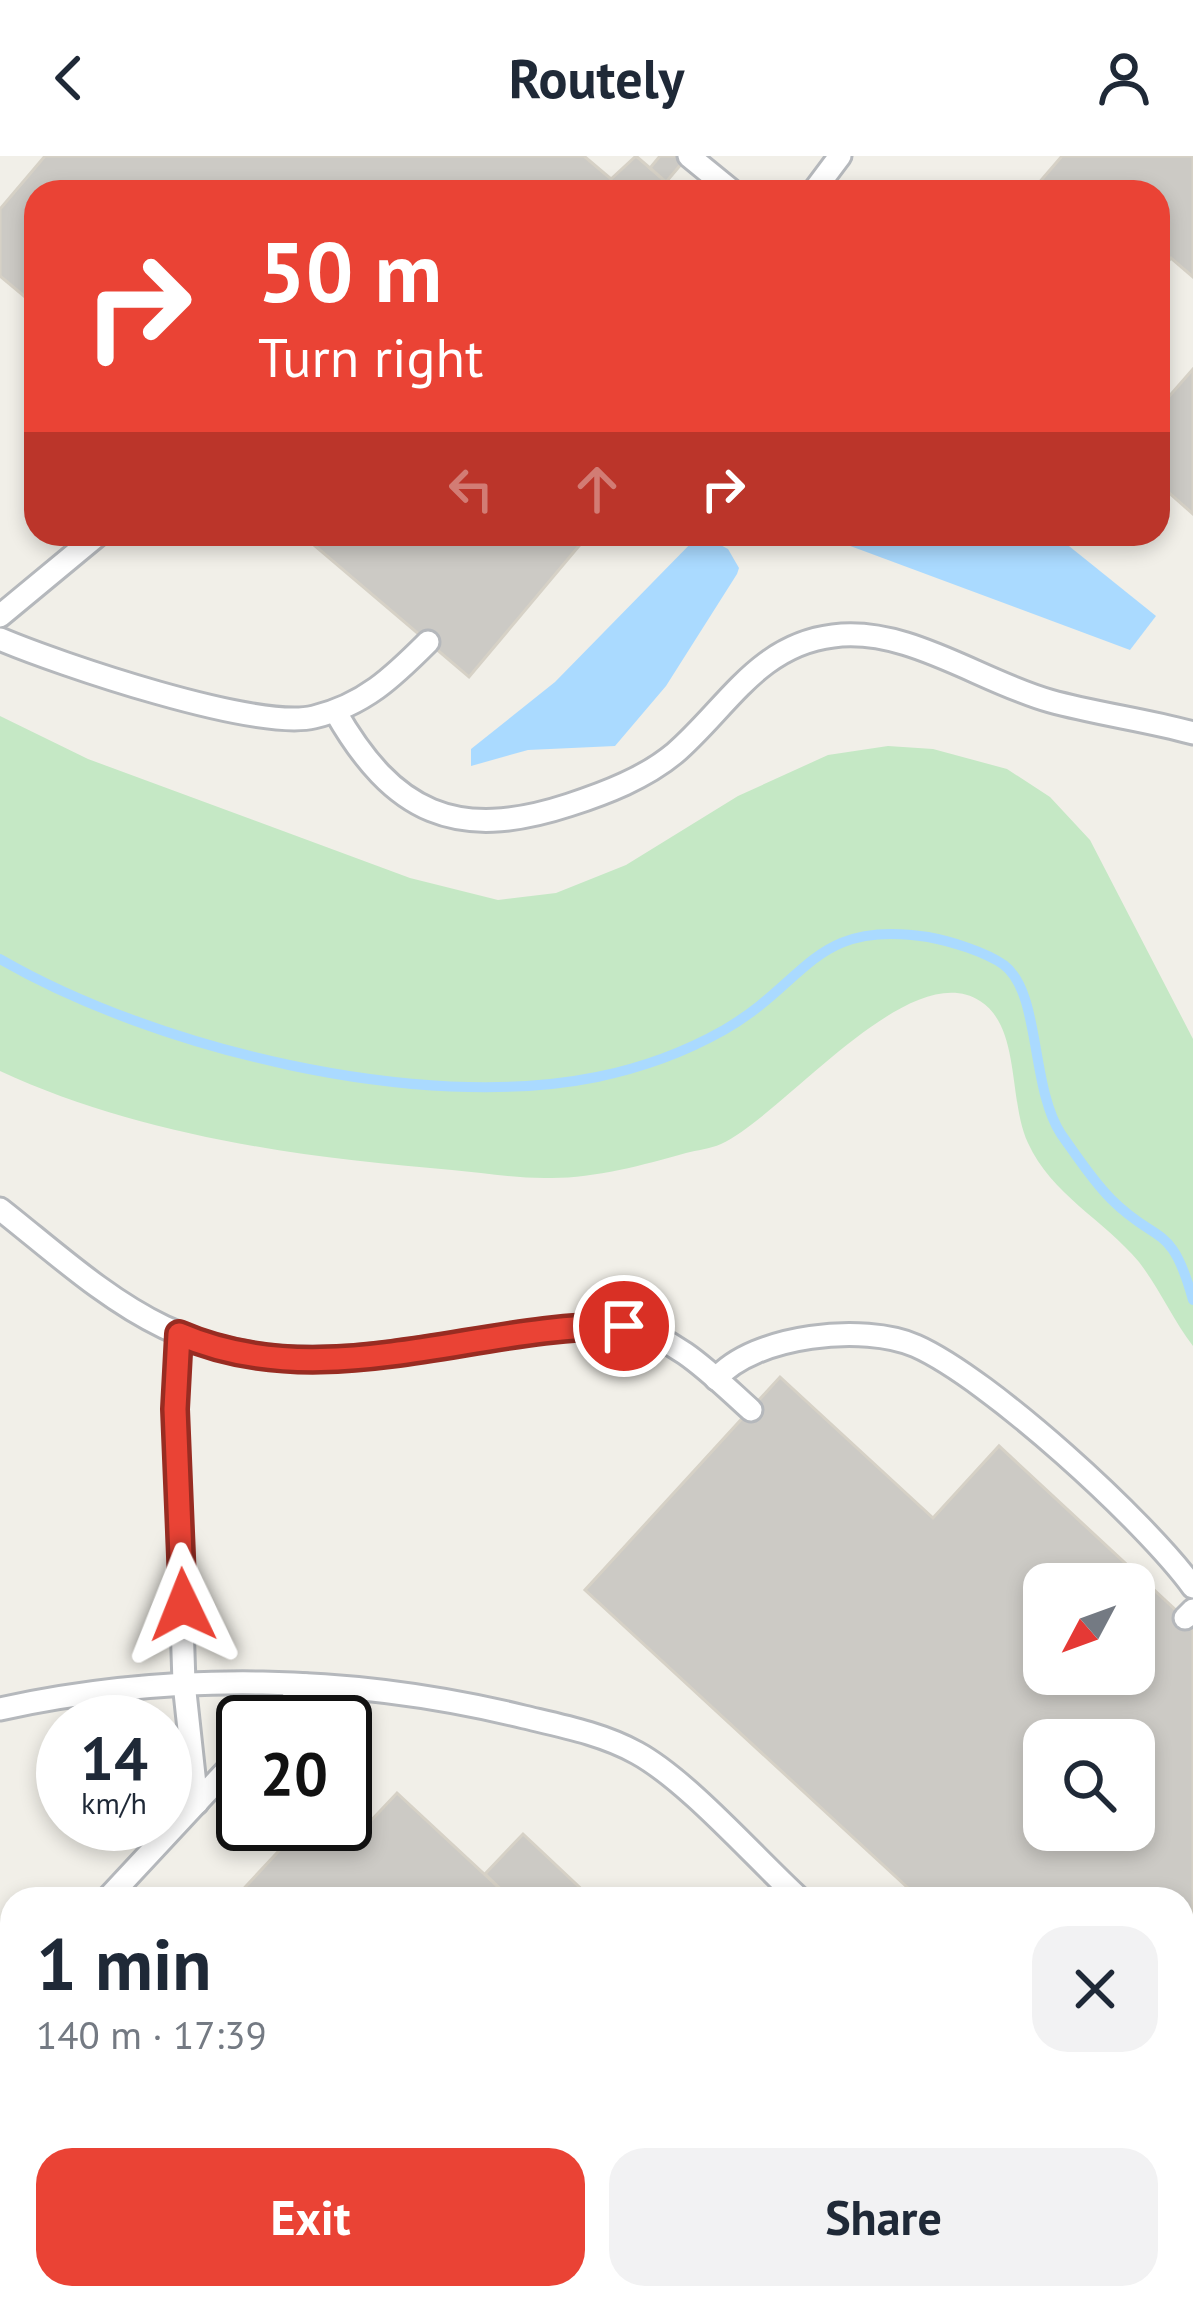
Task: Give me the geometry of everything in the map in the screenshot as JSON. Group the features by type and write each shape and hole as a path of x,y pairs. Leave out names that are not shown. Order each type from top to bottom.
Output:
{"lane":[{"path":"689,156 718,180"},
{"path":"0,616 85,546"},
{"path":"335,711 382,780 423,808 472,822 544,813 650,771 769,659 833,636 882,639 1046,700 1193,733"},
{"path":"0,639 247,715 290,720 335,711 382,688 428,642"},
{"path":"0,1209 111,1293 179,1334 249,1356 315,1362 624,1326 668,1340 751,1410"},
{"path":"179,1334 175,1409 184,1683 197,1803"},
{"path":"716,1378 739,1358 777,1343 877,1337 914,1346 985,1393 1082,1473 1193,1588"},
{"path":"0,1709 184,1683 394,1692 505,1712 634,1752 786,1887"},
{"path":"297,1695 306,1685"},
{"path":"118,1887 216,1782"}],"green space":[{"path":"0,716 88,759 410,878 498,900 556,893 626,865 738,796 828,755 888,746 933,749 1007,769 1050,797 1090,840 1193,1039 1193,1346 1139,1262 1038,1161 1022,1126 1008,1046 993,1013 980,1001 951,993 918,1000 883,1019 721,1144 619,1170 568,1177 515,1177 395,1165 221,1140 108,1112 0,1071"}],"water":[{"path":"688,546 728,549 739,568 737,574 666,686 615,746 528,750 471,766 471,749 555,682"},
{"path":"850,546 1069,546 1156,616 1130,650"}],"building":[{"path":"45,156 584,156 611,179 636,156 664,180 25,180"},
{"path":"660,156 688,156 668,180 650,168"},
{"path":"1062,156 1193,156 1193,277 1170,259 1170,180 1041,180"},
{"path":"24,181 24,296 0,276 0,209"},
{"path":"1193,369 1193,514 1170,494 1170,395"},
{"path":"315,546 579,546 469,677"},
{"path":"780,1377 933,1518 999,1446 1125,1563 1023,1563 1023,1695 1155,1695 1155,1591 1193,1626 1193,1887 907,1887 585,1590"},
{"path":"397,1793 498,1887 245,1887 279,1851 372,1851 372,1819"},
{"path":"523,1834 579,1887 499,1887 485,1874"}],"waterway":[{"path":"0,959 134,1020 290,1065 371,1079 527,1086 597,1077 694,1045 752,1011 815,958 860,937 890,934 957,944 996,960 1016,978 1030,1018 1044,1091 1061,1134 1111,1199 1170,1246 1193,1300"}],"route":[{"path":"183,1605 175,1409 179,1334 249,1356 315,1362 624,1326"}]}
